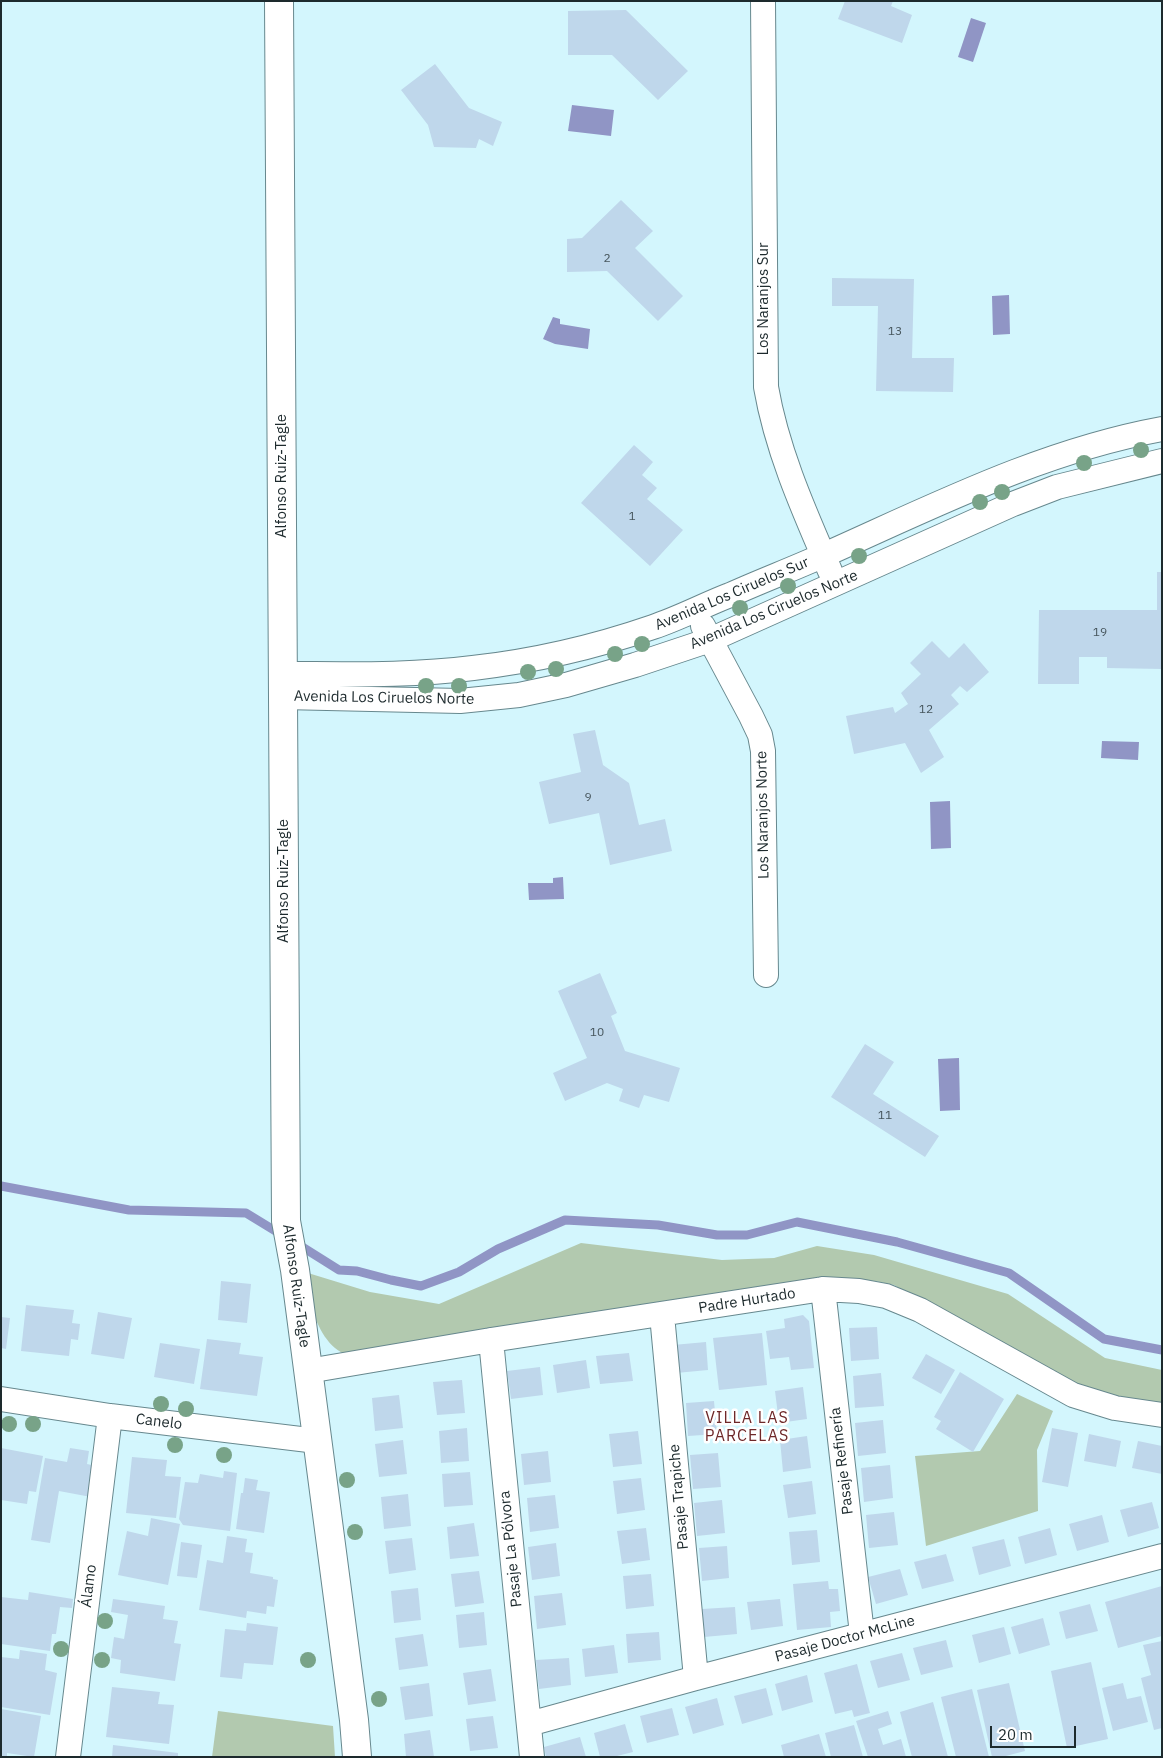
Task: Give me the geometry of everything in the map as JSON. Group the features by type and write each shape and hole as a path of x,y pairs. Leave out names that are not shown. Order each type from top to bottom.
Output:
{"main road":[{"name":"Alfonso Ruiz-Tagle","path":"279,1 286,1221 296,1270 354,1720 357,1757"}],"street":[{"name":"Los Naranjos Sur","path":"763,1 766,387 770,413 785,462 836,584"},
{"name":"Avenida Los Ciruelos Sur","path":"283,686 473,668 555,655 602,643 654,627 695,611 726,596 824,556 972,489 1047,459 1093,445 1162,429"},
{"name":"Avenida Los Ciruelos Norte","path":"283,686 460,701 504,697 566,685 710,640 1013,504 1057,487 1162,461"},
{"name":"Los Naranjos Norte","path":"695,611 760,735 763,751 766,974"},
{"name":"Padre Hurtado","path":"308,1371 490,1340 823,1289 859,1291 886,1296 920,1310 1072,1395 1115,1408 1162,1415"},
{"name":"Pasaje Refinería","path":"823,1289 862,1634"},
{"name":"Pasaje Trapiche","path":"662,1315 696,1678"},
{"name":"Pasaje La Pólvora","path":"490,1340 532,1757"},
{"name":"Canelo","path":"1,1399 110,1416 317,1441"},
{"name":"Álamo","path":"68,1757 110,1416"},
{"name":"Pasaje Doctor McLine","path":"529,1724 696,1678 1162,1556"}],"green space":[{"path":"581,1243 722,1260 774,1258 817,1246 874,1255 1008,1294 1105,1358 1162,1370 1162,1405 1118,1398 1080,1387 894,1285 875,1281 821,1279 348,1355 330,1343 317,1322 311,1304 308,1273 370,1292 439,1304"},
{"path":"1017,1394 1053,1411 1037,1450 1038,1511 926,1546 915,1456 980,1451"},
{"path":"218,1711 333,1726 335,1757 212,1757"}],"water":[{"path":"971,18 986,23 973,62 958,57"},
{"path":"572,105 614,110 611,136 568,131"},
{"path":"1009,295 1010,334 993,335 992,296"},
{"path":"553,317 560,319 560,324 590,329 588,349 555,344 543,339"},
{"path":"1102,741 1139,742 1138,760 1101,758"},
{"path":"950,801 951,848 931,849 930,802"},
{"path":"563,877 564,899 529,900 528,883 553,883 553,878"},
{"path":"959,1058 960,1110 940,1111 938,1059"}],"building":[{"path":"845,1 893,1 891,6 912,15 902,43 838,19"},
{"path":"626,10 688,71 658,100 612,55 568,55 568,11"},
{"path":"435,64 469,108 502,122 493,146 479,139 476,148 434,147 428,125 401,90"},
{"path":"621,200 653,231 635,248 683,296 658,321 607,271 567,272 567,239 582,238"},
{"path":"832,278 914,279 912,358 954,358 953,392 876,391 878,306 832,306"},
{"path":"634,445 653,462 642,475 657,488 647,499 683,530 650,566 581,503"},
{"path":"1157,572 1162,572 1162,669 1107,668 1107,657 1079,657 1079,684 1038,684 1039,610 1157,610"},
{"path":"932,641 949,658 964,643 989,672 967,692 960,686 951,695 959,704 929,730 944,757 921,773 905,743 854,754 846,716 893,707 895,713 908,704 901,693 921,674 910,663"},
{"path":"595,730 603,765 629,783 639,825 665,819 672,851 610,865 599,813 549,824 539,782 581,772 573,734"},
{"path":"600,973 617,1013 611,1016 625,1051 680,1068 669,1102 644,1095 639,1108 619,1101 623,1089 607,1083 565,1101 553,1073 587,1058 558,991"},
{"path":"865,1044 894,1062 873,1094 939,1136 925,1157 831,1097"},
{"path":"221,1281 251,1284 247,1323 218,1320"},
{"path":"26,1305 74,1310 72,1323 80,1324 78,1340 71,1339 69,1356 21,1351"},
{"path":"98,1312 132,1318 124,1359 91,1354"},
{"path":"803,1315 809,1321 814,1368 791,1370 789,1357 770,1359 766,1331 785,1328 784,1319"},
{"path":"1,1317 10,1318 6,1349 1,1348"},
{"path":"877,1327 879,1359 851,1361 849,1328"},
{"path":"762,1333 767,1385 719,1390 713,1338"},
{"path":"207,1339 241,1343 239,1354 263,1357 257,1396 200,1389"},
{"path":"706,1342 708,1370 676,1373 673,1345"},
{"path":"160,1343 200,1349 194,1384 154,1377"},
{"path":"629,1353 633,1381 600,1384 596,1356"},
{"path":"926,1354 955,1370 941,1394 912,1378"},
{"path":"586,1360 590,1388 557,1393 553,1365"},
{"path":"540,1367 543,1395 511,1399 507,1371"},
{"path":"960,1372 1004,1399 973,1452 936,1429 941,1421 934,1417"},
{"path":"881,1373 884,1406 855,1408 853,1376"},
{"path":"462,1380 465,1413 437,1415 433,1382"},
{"path":"803,1387 807,1419 779,1423 775,1391"},
{"path":"399,1395 403,1428 375,1431 372,1398"},
{"path":"714,1401 717,1434 688,1436 686,1403"},
{"path":"883,1420 886,1453 858,1456 855,1423"},
{"path":"467,1428 469,1461 441,1463 439,1431"},
{"path":"1052,1428 1078,1433 1068,1487 1042,1482"},
{"path":"638,1431 642,1464 613,1467 609,1434"},
{"path":"1089,1434 1121,1441 1116,1467 1084,1461"},
{"path":"807,1436 811,1468 783,1472 780,1440"},
{"path":"403,1440 407,1474 379,1477 375,1444"},
{"path":"1138,1441 1162,1446 1162,1474 1132,1468"},
{"path":"1,1448 43,1456 36,1492 29,1491 27,1504 1,1500"},
{"path":"70,1448 89,1451 87,1464 96,1466 91,1497 59,1491 50,1543 31,1540 45,1458 67,1462"},
{"path":"548,1451 551,1482 524,1485 521,1454"},
{"path":"718,1453 721,1487 693,1489 690,1455"},
{"path":"132,1457 167,1460 165,1476 181,1477 176,1518 126,1513"},
{"path":"890,1465 893,1498 864,1502 861,1468"},
{"path":"224,1471 237,1473 230,1531 183,1525 179,1519 185,1482 198,1483 200,1474 223,1478"},
{"path":"470,1472 473,1505 444,1507 442,1474"},
{"path":"245,1478 258,1480 256,1490 270,1492 264,1533 236,1529"},
{"path":"641,1478 645,1510 617,1514 613,1481"},
{"path":"812,1481 816,1514 788,1518 783,1485"},
{"path":"408,1494 411,1526 384,1529 381,1497"},
{"path":"555,1495 559,1528 530,1532 527,1498"},
{"path":"722,1500 725,1533 697,1536 694,1503"},
{"path":"1152,1502 1159,1528 1128,1537 1120,1510"},
{"path":"894,1512 898,1545 869,1548 866,1515"},
{"path":"1102,1515 1109,1542 1077,1551 1069,1524"},
{"path":"151,1518 180,1524 168,1585 118,1575 127,1531 148,1536"},
{"path":"474,1523 479,1556 450,1559 447,1527"},
{"path":"646,1528 650,1560 622,1564 617,1531"},
{"path":"1050,1528 1057,1555 1025,1564 1018,1537"},
{"path":"817,1530 820,1562 792,1565 789,1532"},
{"path":"227,1536 247,1539 245,1552 253,1553 250,1573 273,1577 273,1579 278,1580 274,1607 267,1606 266,1614 247,1611 246,1618 199,1610 207,1560 223,1563"},
{"path":"412,1538 416,1570 389,1574 385,1541"},
{"path":"1004,1539 1011,1566 979,1575 972,1547"},
{"path":"181,1542 202,1545 197,1578 177,1576"},
{"path":"556,1543 560,1576 532,1580 528,1547"},
{"path":"727,1546 729,1578 702,1581 699,1548"},
{"path":"946,1554 954,1581 922,1589 914,1562"},
{"path":"900,1569 908,1595 876,1604 868,1577"},
{"path":"479,1571 484,1603 455,1607 451,1574"},
{"path":"651,1574 654,1606 626,1609 623,1576"},
{"path":"828,1581 829,1589 838,1589 840,1611 830,1612 831,1627 797,1630 793,1584"},
{"path":"1162,1586 1162,1636 1118,1648 1105,1602"},
{"path":"418,1588 421,1620 394,1623 391,1591"},
{"path":"29,1592 73,1599 72,1608 60,1607 56,1634 52,1634 50,1651 1,1644 1,1597 28,1600"},
{"path":"562,1593 566,1625 537,1629 534,1596"},
{"path":"113,1599 165,1606 163,1619 178,1621 174,1643 181,1644 175,1681 120,1673 121,1660 111,1658 114,1637 124,1639 128,1615 111,1612"},
{"path":"780,1599 783,1626 751,1630 747,1602"},
{"path":"1090,1604 1098,1631 1066,1639 1059,1612"},
{"path":"735,1607 737,1634 704,1637 702,1609"},
{"path":"484,1612 487,1645 459,1648 456,1615"},
{"path":"1043,1618 1050,1645 1019,1654 1011,1627"},
{"path":"247,1623 278,1627 273,1665 244,1663 242,1679 220,1677 225,1629 246,1631"},
{"path":"1004,1627 1011,1654 979,1663 972,1635"},
{"path":"659,1632 661,1660 628,1663 626,1634"},
{"path":"423,1634 428,1666 399,1670 395,1638"},
{"path":"946,1640 953,1667 921,1675 913,1648"},
{"path":"1162,1641 1162,1728 1154,1730 1141,1678 1151,1675 1143,1645"},
{"path":"614,1645 618,1673 585,1677 582,1649"},
{"path":"20,1650 47,1654 45,1670 57,1673 50,1715 1,1707 1,1657 19,1659"},
{"path":"902,1653 910,1680 878,1688 870,1661"},
{"path":"569,1658 571,1685 539,1689 536,1660"},
{"path":"1091,1662 1108,1739 1067,1748 1051,1671"},
{"path":"857,1664 870,1713 854,1717 852,1710 835,1714 824,1673"},
{"path":"491,1669 496,1701 468,1705 463,1673"},
{"path":"807,1675 813,1702 782,1711 775,1684"},
{"path":"429,1683 433,1716 405,1720 400,1687"},
{"path":"1009,1683 1025,1751 1002,1757 992,1757 977,1690"},
{"path":"1123,1683 1127,1699 1141,1696 1148,1722 1113,1731 1102,1688"},
{"path":"112,1687 160,1692 158,1704 174,1705 169,1744 106,1737"},
{"path":"766,1688 773,1715 742,1724 734,1696"},
{"path":"972,1689 989,1757 956,1757 941,1697"},
{"path":"717,1698 724,1725 693,1734 685,1707"},
{"path":"933,1702 948,1757 912,1757 900,1712"},
{"path":"672,1708 679,1735 647,1743 640,1716"},
{"path":"1,1709 41,1716 34,1757 7,1753 7,1757 1,1757"},
{"path":"888,1711 892,1724 878,1729 883,1745 901,1739 906,1757 868,1757 856,1721"},
{"path":"493,1716 498,1748 470,1751 466,1719"},
{"path":"625,1724 633,1752 613,1757 600,1757 594,1733"},
{"path":"854,1725 863,1757 831,1757 825,1733"},
{"path":"430,1730 434,1757 406,1757 404,1734"},
{"path":"819,1734 826,1757 784,1757 781,1745"},
{"path":"580,1737 586,1757 546,1757 544,1747"},
{"path":"113,1745 178,1753 178,1757 112,1757"}],"waterway":[{"path":"1,1186 129,1210 246,1213 282,1235"},
{"path":"296,1243 339,1270 357,1271 421,1286 459,1272 498,1249 565,1220 658,1225 717,1235 747,1235 797,1222 897,1242 1009,1273 1104,1339 1162,1350"}],"district":[{"name":"VILLA LAS PARCELAS","path":"747,1427"}]}
